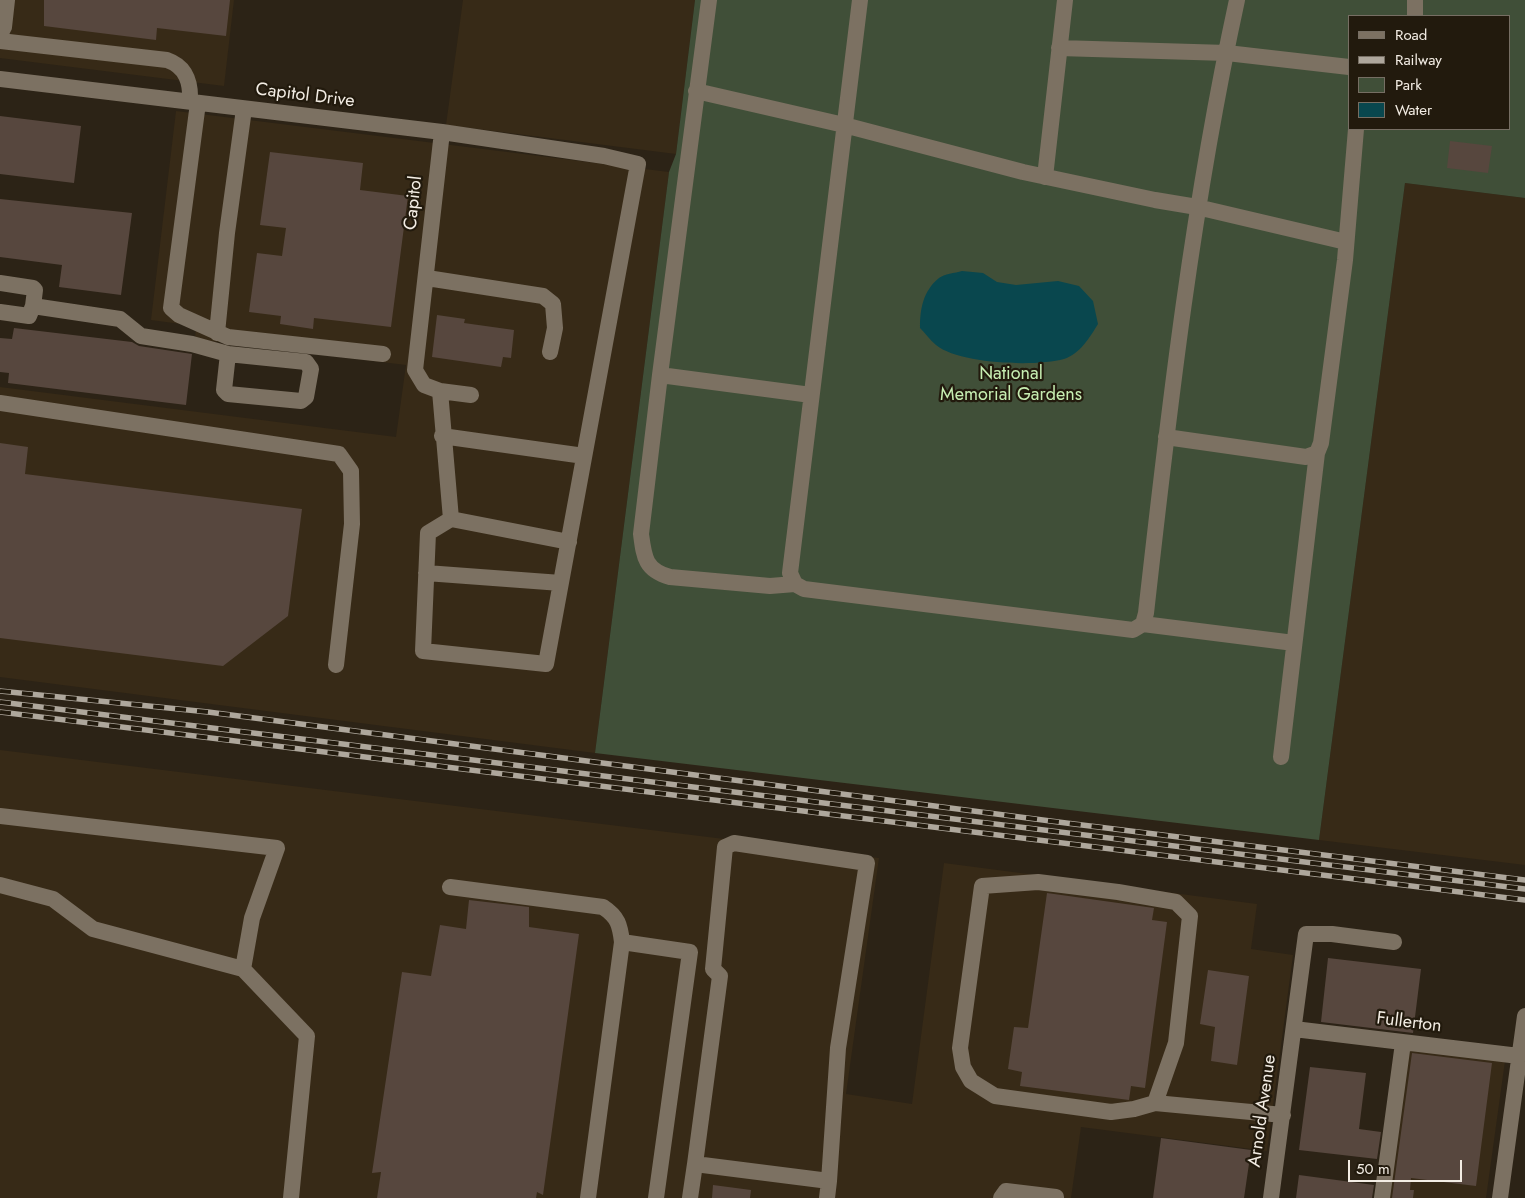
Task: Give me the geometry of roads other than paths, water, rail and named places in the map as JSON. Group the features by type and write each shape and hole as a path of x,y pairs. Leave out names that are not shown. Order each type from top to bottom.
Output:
{"street":[{"path":"0,35 4,27 7,0"},
{"path":"708,0 641,534 644,557 655,573 670,577 770,586 794,584 804,589 1133,630 1143,624 1294,643"},
{"path":"794,584 790,573 860,0"},
{"path":"1045,177 1065,0"},
{"path":"1143,624 1197,206 1221,73 1227,53 1237,0"},
{"path":"1415,0 1415,15"},
{"path":"0,41 167,60 181,68 187,76 194,103 171,308 179,315 228,337 383,354"},
{"path":"1059,48 1227,53 1348,67"},
{"name":"Capitol Drive","path":"0,79 442,132 604,156 638,164 584,456"},
{"path":"696,91 844,125 1045,177 1197,206 1346,242"},
{"path":"217,333 227,233 244,109"},
{"path":"1281,757 1317,453 1322,433 1346,242 1356,130"},
{"name":"Capitol","path":"440,391 424,385 415,370 427,278 442,132"},
{"path":"427,278 543,296 553,304 555,328 550,352"},
{"path":"0,283 33,288 35,290 31,311"},
{"path":"0,312 31,311 120,319 141,336 192,344 228,354 306,362 311,368 306,397 301,401 228,394 224,390 228,354"},
{"path":"660,375 811,395"},
{"path":"451,519 442,436 440,391 471,395"},
{"path":"0,404 339,454 351,471 352,524 336,665"},
{"path":"442,436 584,456 569,542 546,664 423,651 428,533 451,519 569,542"},
{"path":"1166,437 1306,457 1317,453"},
{"path":"426,573 561,583"},
{"path":"0,816 277,848 252,918 244,969"},
{"path":"690,1198 720,976 713,969 725,847 734,843 866,863 860,916 846,990 838,1048 827,1198"},
{"path":"1156,1102 1176,1043 1190,916 1176,902 1118,892 1038,882 982,886 960,1048 963,1067 971,1081 995,1096 1111,1112 1134,1109 1156,1102 1283,1115"},
{"path":"0,885 53,899 93,929 244,969 307,1036 290,1198"},
{"path":"450,887 604,907 614,914 620,924 622,942 588,1198"},
{"name":"Arnold Avenue","path":"1272,1198 1306,934 1332,934 1394,942"},
{"path":"622,942 690,952 656,1198"},
{"path":"1500,1198 1525,1016"},
{"name":"Fullerton","path":"1294,1028 1519,1056"},
{"path":"1382,1198 1404,1043"},
{"path":"695,1164 829,1181"},
{"path":"1001,1198 1006,1191 1056,1197"}],"water":[{"path":"962,271 983,273 997,282 1016,285 1058,281 1079,286 1093,301 1098,324 1084,344 1070,357 1064,359 1035,363 998,362 979,360 947,351 936,345 920,328 922,307 929,289 939,278"}],"railway":[{"path":"0,691 208,712 1066,823 1525,880"},
{"path":"0,702 1525,889"},
{"path":"0,712 1525,900"}],"park label":[{"name":"National Memorial Gardens","path":"1011,385"}]}
